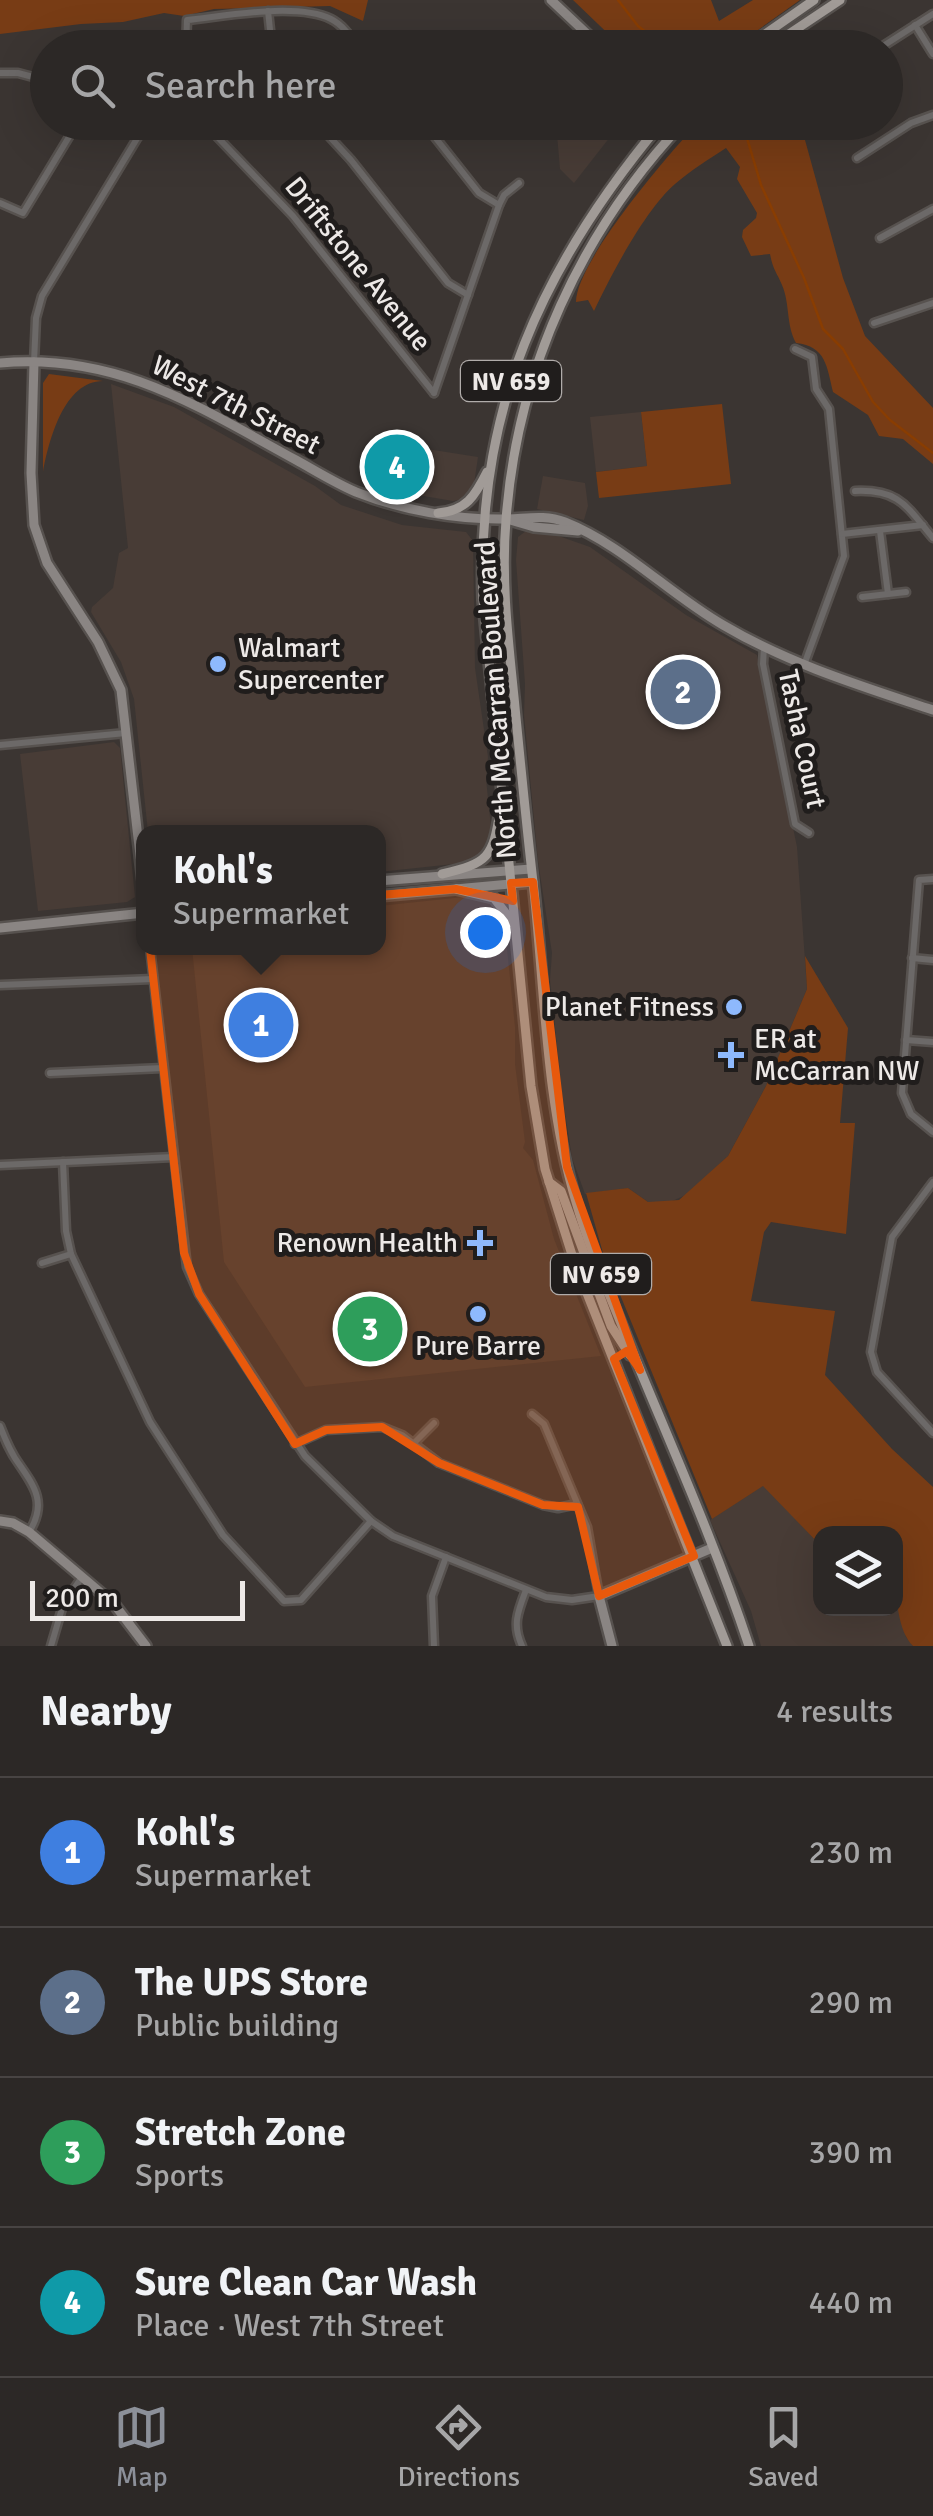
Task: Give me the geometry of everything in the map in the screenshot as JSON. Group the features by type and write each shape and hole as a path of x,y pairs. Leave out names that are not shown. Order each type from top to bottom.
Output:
{"main road":[{"path":"551,0 583,30"},
{"path":"771,30 814,0"},
{"path":"795,30 840,0"},
{"name":"North McCarran Boulevard","path":"648,140 602,198 550,284 511,380 491,465 483,600 534,1112 548,1182 573,1258 727,1646"},
{"name":"North McCarran Boulevard","path":"669,140 618,202 562,298 538,360 521,420 506,519 507,622 566,1167 593,1255 748,1646"},
{"path":"34,362 34,525 47,563 108,659 120,690 137,825"},
{"name":"West 7th Street","path":"0,363 83,365 138,378 355,492 438,513 566,522 605,543 711,618 764,647 933,710"},
{"path":"438,513 452,512 470,502 491,465"},
{"path":"442,874 475,865 490,854 496,842 502,798"},
{"path":"386,880 532,869"},
{"path":"386,895 533,882"},
{"path":"456,889 485,894 501,903 515,927 517,945"},
{"path":"0,928 136,914"},
{"path":"548,1182 558,1187 563,1196 611,1326 640,1370"},
{"path":"0,1520 13,1522 29,1532 119,1608 146,1646"},
{"path":"612,1646 599,1596 712,1548"}],"street":[{"path":"268,12 270,30"},
{"path":"187,30 187,20 268,12 329,18 345,30"},
{"path":"903,34 933,14"},
{"path":"915,26 933,54"},
{"path":"0,73 30,75"},
{"path":"903,128 933,116"},
{"path":"0,203 23,213 67,140"},
{"path":"34,362 36,318 42,296 137,140"},
{"name":"Driftstone Avenue","path":"220,140 293,216 434,393 468,295"},
{"path":"333,140 448,282 468,295 499,205 519,183"},
{"path":"437,140 479,193 499,205"},
{"path":"857,158 885,140"},
{"path":"880,238 933,210"},
{"path":"874,323 933,303"},
{"path":"795,348 812,358 816,389 829,409 844,556 804,665"},
{"path":"855,490 892,495 913,510 933,538"},
{"path":"842,534 924,526"},
{"path":"880,530 888,594"},
{"path":"862,598 906,592"},
{"name":"Tasha Court","path":"764,647 763,664 795,824 809,833"},
{"path":"0,746 128,733"},
{"path":"933,879 919,880 903,1100 911,1114 933,1132"},
{"path":"151,955 184,1253 192,1281 296,1444 387,1533 526,1590 560,1600 599,1596 589,1535 544,1424 532,1414"},
{"path":"912,958 933,960"},
{"path":"0,985 153,979"},
{"path":"906,1040 933,1042"},
{"path":"50,1074 163,1068"},
{"path":"0,1165 174,1158"},
{"path":"63,1162 71,1254 150,1422 223,1535 284,1600 292,1603 301,1600 371,1521"},
{"path":"933,1182 892,1237 871,1352 877,1372 933,1433"},
{"path":"42,1263 71,1254"},
{"path":"413,1444 434,1423"},
{"path":"0,1426 36,1488 38,1515 29,1532"},
{"path":"296,1444 320,1431 371,1426 398,1432 439,1463 543,1505 564,1508 577,1504"},
{"path":"434,1646 432,1596 446,1557"},
{"path":"51,1646 62,1605 82,1577"},
{"path":"522,1646 516,1620 526,1590"}],"highlighted area":[{"path":"533,882 567,1167 640,1370 627,1351 614,1359 694,1556 599,1596 578,1507 543,1505 439,1463 382,1427 326,1430 295,1444 199,1294 184,1253 146,913 456,889 513,901 511,883"}],"shaded area":[{"path":"0,0 368,0 363,21 330,6 214,9 184,16 164,13 123,22 0,34"},
{"path":"573,0 711,0 719,21 753,0 800,0 758,30 604,30"},
{"path":"558,140 608,140 574,183 560,169"},
{"path":"683,140 805,140 843,278 865,336 933,408 933,464 903,439 879,436 868,415 833,392 827,366 819,353 796,343 770,254 751,256 742,237 757,213 737,179 740,167 726,148 664,195 630,244 594,311 588,300 576,302 591,261"},
{"path":"49,374 103,381 89,384 68,401 54,429 43,472 43,383"},
{"path":"111,384 174,407 315,486 341,505 402,525 466,532 473,541 475,668 488,757 486,779 492,837 487,851 463,863 386,871 386,825 147,825 134,699 121,662 91,612 113,588 119,553 128,548"},
{"path":"722,404 731,484 599,498 596,472 647,466 641,412"},
{"path":"641,412 647,466 596,472 590,417"},
{"path":"397,434 427,449 478,457 474,484 467,498 453,501 368,482 380,452"},
{"path":"543,476 585,483 588,506 584,520 537,509"},
{"path":"526,531 553,534 590,547 686,615 757,655 797,847 807,989 766,1086 728,1156 688,1194 670,1202 648,1202 628,1188 585,1194 572,1158 524,715 516,560 518,537"},
{"path":"114,742 120,748 135,897 127,902 38,911 20,754"},
{"path":"473,896 493,903 504,919 523,1148 533,1160 554,1239 601,1356 305,1387 224,1262 193,955 386,955 386,905"},
{"path":"805,956 848,1028 840,1123 855,1123 846,1234 771,1222 764,1232 751,1301 835,1311 825,1375 892,1449 933,1487 933,1646 913,1646 901,1623 903,1526 813,1526 813,1538 763,1486 712,1519 603,1253 586,1193 628,1188 648,1202 679,1200 728,1156 766,1086 807,989"},
{"path":"764,1485 813,1538 813,1616 901,1616 906,1637 913,1646 761,1646 751,1611 710,1520"}],"waterway":[{"path":"618,0 643,30"},
{"path":"748,140 761,185 823,329 843,349 873,402 933,453"}],"place":[{"name":"Sure Clean Car Wash","path":"397,467"},
{"name":"Walmart Supercenter","path":"218,664"},
{"name":"The UPS Store","path":"683,692"},
{"name":"Planet Fitness","path":"734,1007"},
{"name":"Kohl's","path":"261,1025"},
{"name":"ER at McCarran NW","path":"731,1055"},
{"name":"Renown Health","path":"480,1243"},
{"name":"Pure Barre","path":"478,1314"},
{"name":"Stretch Zone","path":"370,1329"}]}
